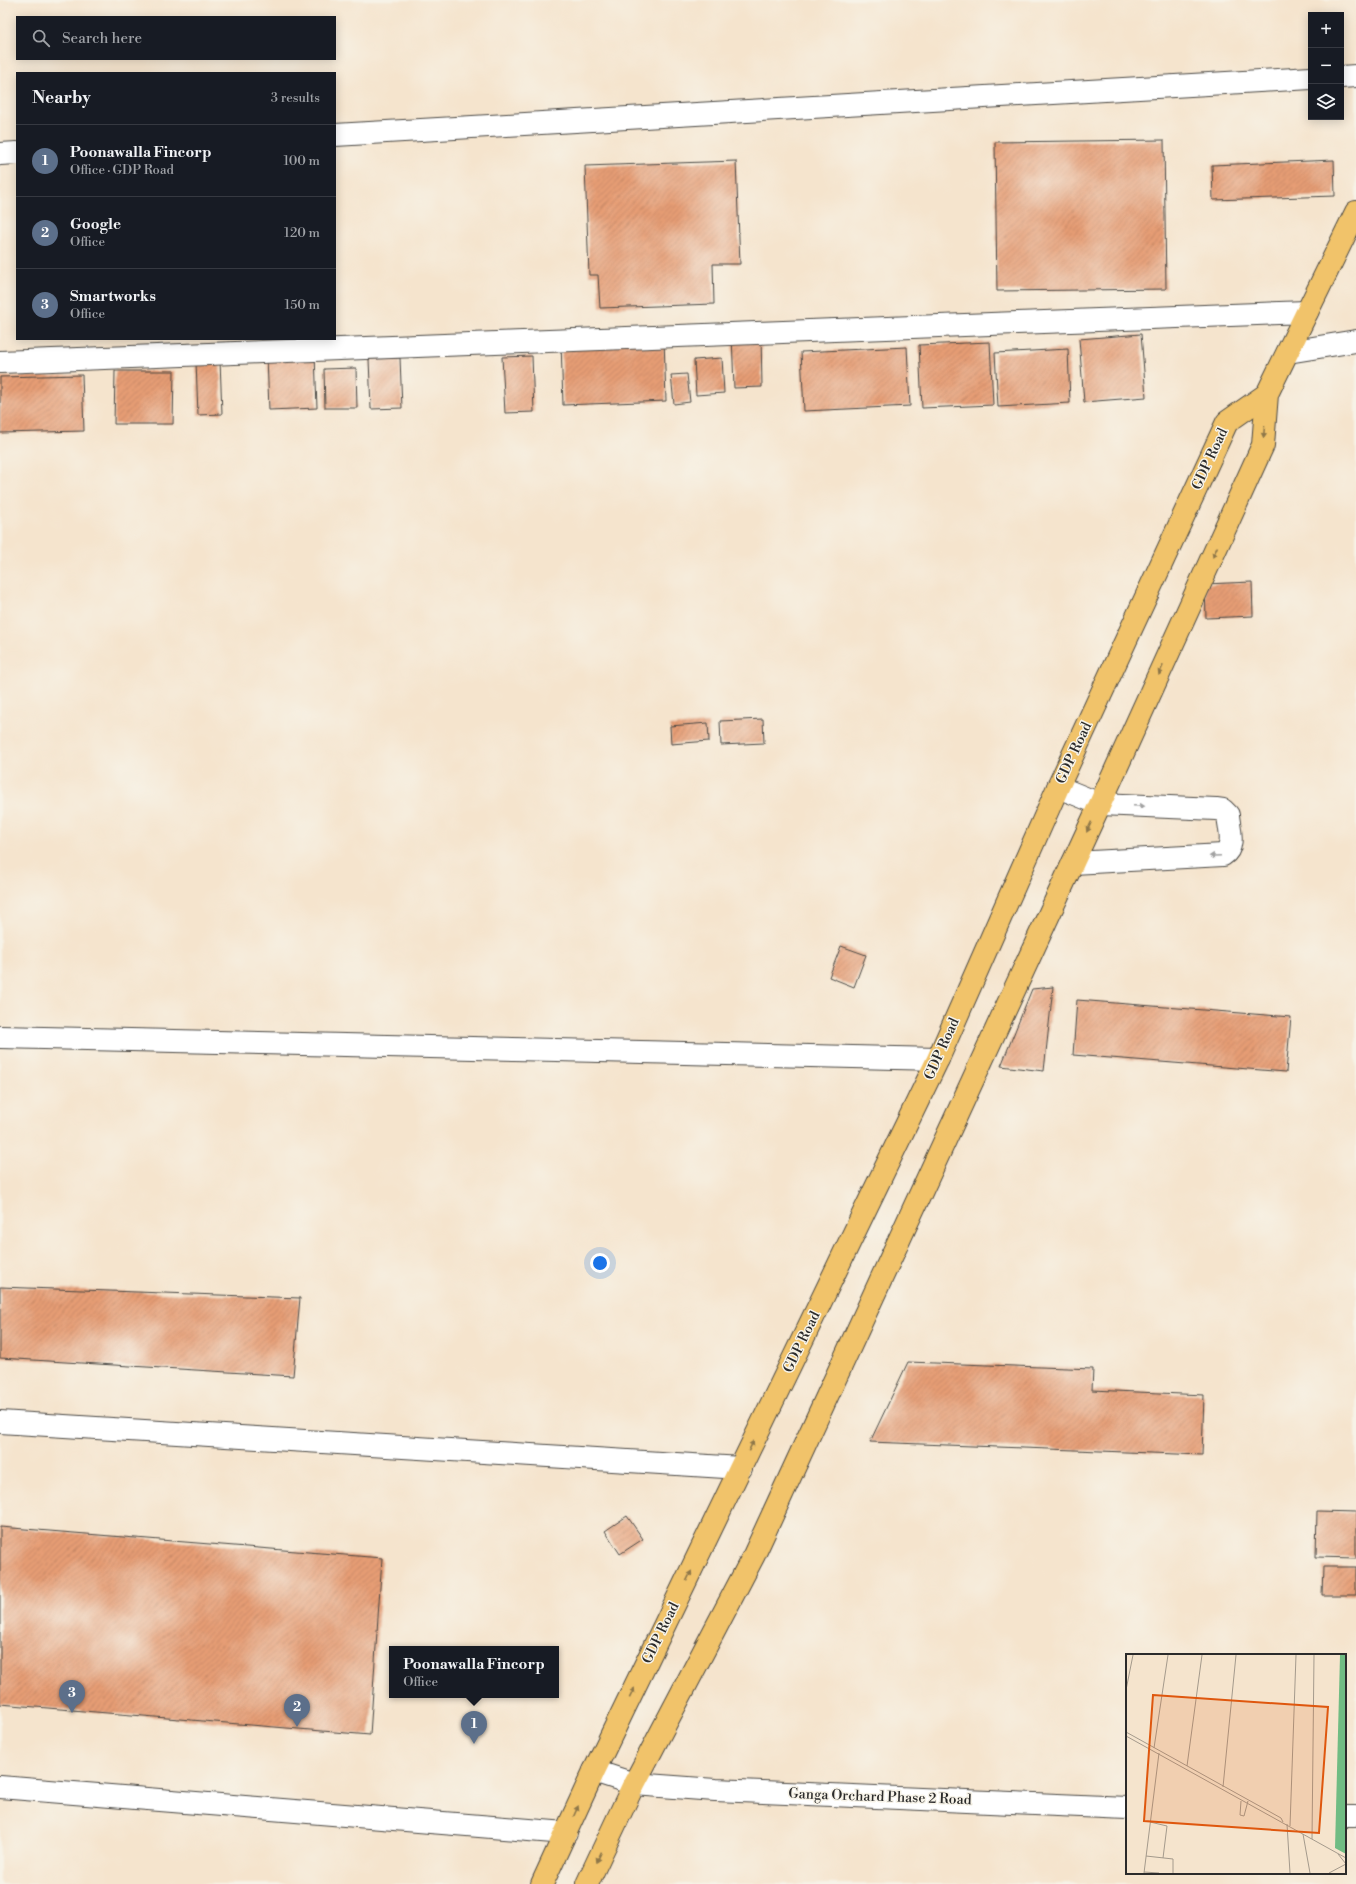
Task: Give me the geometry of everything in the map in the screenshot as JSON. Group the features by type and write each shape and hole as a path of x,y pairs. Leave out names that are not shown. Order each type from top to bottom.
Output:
{"main road":[{"path":"587,1884 634,1784 754,1555 1073,863 1263,445 1267,394 1356,212"},
{"name":"GDP Road","path":"542,1884 594,1771 938,1059 1058,787 1227,422 1267,394"}],"street":[{"path":"1344,77 1356,76"},
{"path":"336,135 1308,78"},
{"path":"0,154 16,154"},
{"path":"0,362 1307,312"},
{"path":"1288,352 1356,341"},
{"path":"1058,787 1100,804 1224,810 1228,814 1231,845 1228,852 1223,856 1073,863"},
{"path":"0,1037 938,1059"},
{"path":"0,1422 741,1468"},
{"name":"Ganga Orchard Phase 2 Road","path":"594,1771 634,1784 715,1790 1126,1808"},
{"path":"0,1788 566,1833"}],"building":[{"path":"1164,140 1166,289 997,291 995,142"},
{"path":"1334,160 1335,196 1213,200 1212,165"},
{"path":"736,161 740,264 713,264 714,304 600,308 598,275 589,275 585,166"},
{"path":"761,334 762,387 734,388 732,335"},
{"path":"1141,334 1146,397 1084,402 1079,339"},
{"path":"664,338 666,401 563,405 561,342"},
{"path":"990,342 993,405 922,408 919,345"},
{"path":"907,347 910,406 804,411 801,352"},
{"path":"1068,349 1070,403 998,407 995,353"},
{"path":"315,355 317,408 269,410 267,356"},
{"path":"532,356 534,412 505,413 502,357"},
{"path":"400,358 402,408 371,409 369,359"},
{"path":"722,358 724,393 696,395 694,360"},
{"path":"220,360 222,414 198,415 196,361"},
{"path":"356,368 357,408 325,408 324,369"},
{"path":"115,371 174,371 173,424 114,424"},
{"path":"687,374 690,402 674,404 671,375"},
{"path":"82,375 84,431 0,433 0,377"},
{"path":"1252,582 1253,616 1206,618 1205,584"},
{"path":"763,719 764,743 721,745 720,721"},
{"path":"708,723 709,741 671,744 670,726"},
{"path":"841,946 866,955 854,987 829,977"},
{"path":"1053,987 1044,1071 1001,1066 1032,989"},
{"path":"1077,1000 1291,1017 1286,1072 1073,1055"},
{"path":"0,1287 300,1298 293,1376 0,1358"},
{"path":"908,1362 1093,1369 1092,1390 1204,1395 1202,1455 870,1442"},
{"path":"1317,1511 1356,1512 1356,1558 1316,1557"},
{"path":"627,1516 643,1539 620,1554 605,1531"},
{"path":"0,1527 382,1558 370,1735 0,1704"},
{"path":"1323,1567 1356,1567 1356,1595 1322,1595"}],"place":[{"name":"Smartworks","path":"72,1713"},
{"name":"Google","path":"297,1727"},
{"name":"Poonawalla Fincorp","path":"474,1744"}]}
